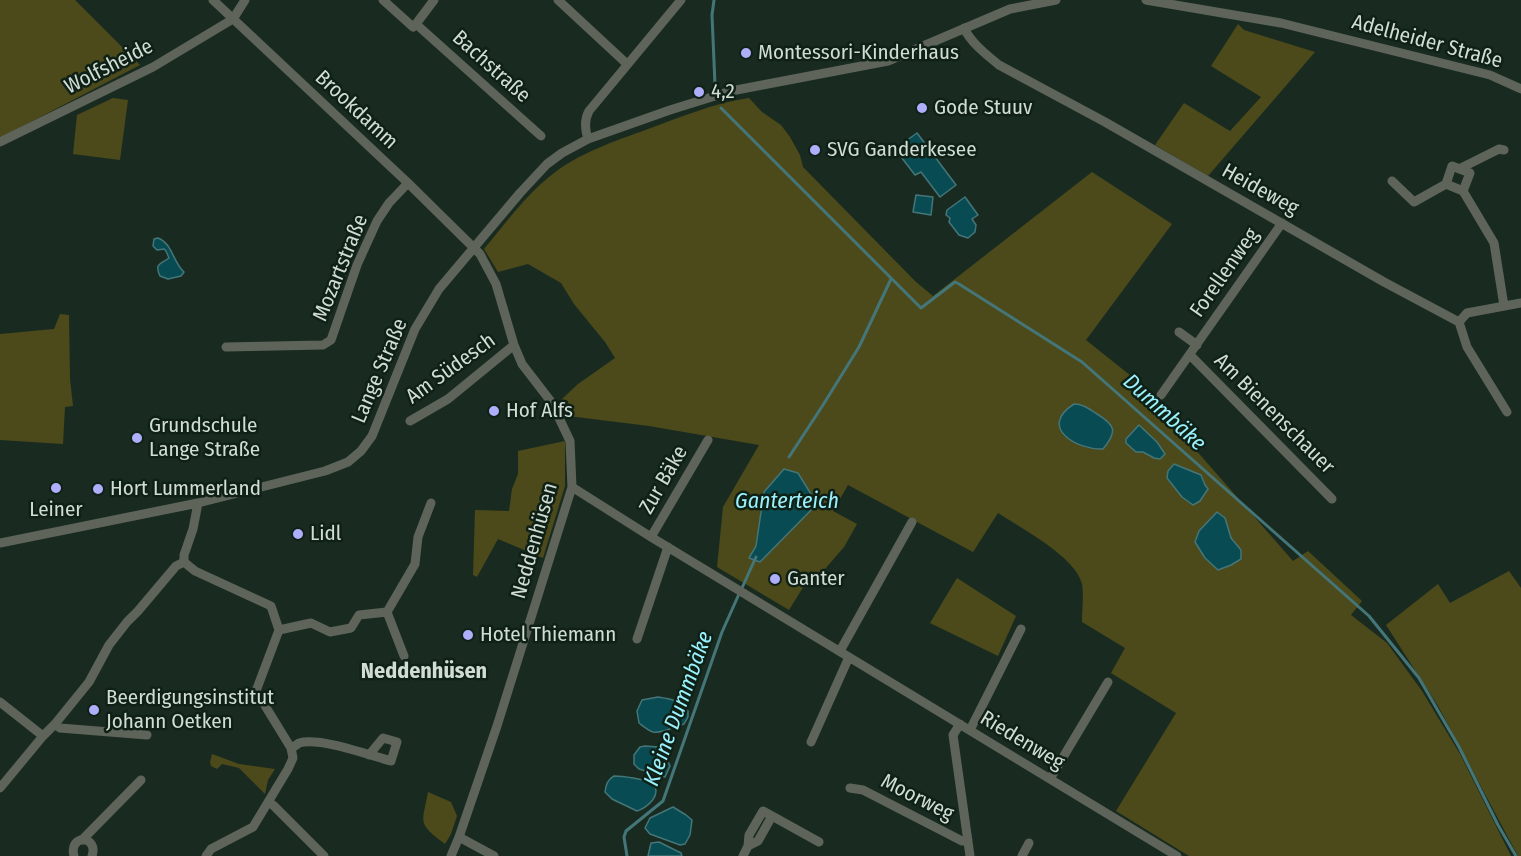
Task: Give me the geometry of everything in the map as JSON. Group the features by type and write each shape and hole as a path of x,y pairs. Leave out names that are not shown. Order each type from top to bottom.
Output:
{"street":[{"name":"Brookdamm","path":"213,0 474,246"},
{"path":"233,19 245,0"},
{"name":"Bachstraße","path":"382,0 410,26 416,24 541,136"},
{"path":"416,24 434,0"},
{"path":"558,0 627,64"},
{"path":"681,0 587,115 585,132 588,139 731,91 888,61 1010,9 1056,0"},
{"name":"Adelheider Straße","path":"1146,0 1281,23 1490,75 1521,88"},
{"name":"Wolfsheide","path":"0,142 153,67 233,19"},
{"name":"Heideweg","path":"964,28 985,54 999,65 1105,122 1384,282 1459,322"},
{"name":"Lange Straße","path":"0,543 198,503 325,471 348,462 362,451 372,436 415,329 439,289 547,164 588,139"},
{"path":"1460,169 1499,148 1504,150"},
{"path":"1392,181 1414,202 1446,184 1452,166 1470,173 1463,191"},
{"name":"Mozartstraße","path":"226,347 313,346 323,345 331,340 357,265 377,221 390,202 408,183"},
{"path":"1446,184 1463,191 1494,243 1504,306"},
{"name":"Forellenweg","path":"1161,395 1282,223"},
{"name":"Neddenhüsen","path":"451,856 497,726 572,487 570,441 552,403 522,364 496,284 474,246"},
{"path":"1507,412 1467,347 1459,322 1467,313 1521,303"},
{"name":"Forellenweg","path":"1179,332 1197,345"},
{"name":"Am Südesch","path":"410,422 448,399 514,345"},
{"name":"Am Bienenschauer","path":"1190,355 1332,499"},
{"name":"Zur Bäke","path":"651,537 708,440"},
{"name":"Riedenweg","path":"572,487 1177,856"},
{"path":"184,562 198,503"},
{"path":"387,612 415,564 418,537 431,503"},
{"path":"840,651 912,522"},
{"path":"637,639 668,547"},
{"path":"184,562 195,571 272,606 279,630 256,691 291,748 293,758 253,826 211,849 206,856"},
{"path":"0,788 89,682 109,645 127,622 176,566 184,562"},
{"path":"279,630 310,623 330,632 351,628 359,615 387,612"},
{"path":"387,612 404,656"},
{"path":"970,730 1021,629"},
{"path":"811,742 849,657"},
{"path":"1050,779 1108,682"},
{"path":"0,702 44,736"},
{"path":"56,724 60,728 147,735"},
{"name":"Moorweg","path":"960,724 953,735 970,856"},
{"path":"291,748 299,743 326,744 369,755"},
{"path":"74,856 73,849 76,843 82,840 141,780"},
{"name":"Moorweg","path":"850,788 863,790 962,841 968,840"},
{"path":"268,802 324,856"},
{"path":"743,856 748,846 749,835 763,811 819,842"},
{"path":"459,837 494,856"},
{"path":"82,840 91,843 94,849 92,856"},
{"path":"1022,856 1029,843"}],"shaded area":[{"path":"0,0 75,0 140,65 0,138"},
{"path":"1238,24 1244,30 1315,52 1208,176 1155,145 1184,103 1230,131 1261,97 1211,66"},
{"path":"113,98 128,100 120,160 73,154 77,115"},
{"path":"749,98 762,112 781,125 800,155 803,167 916,282 933,296 1092,172 1172,224 1086,340 1131,376 1293,561 1308,551 1362,601 1351,615 1387,643 1422,691 1460,754 1511,856 1189,856 1116,811 1176,713 1111,673 1125,648 1082,622 1083,589 1078,574 1070,564 1046,544 998,513 973,552 848,485 833,511 857,524 844,547 819,576 807,581 789,610 717,567 723,507 759,445 649,426 568,416 561,400 578,384 615,358 561,283 528,264 498,272 484,249 531,193 572,161 596,149 698,111","holes":["1059,423 1103,449 1088,448 1064,436","764,492 817,504 750,558 756,546","1216,513 1225,518 1231,538 1240,550 1205,558 1195,542"]},
{"path":"60,314 69,315 70,379 73,406 65,407 63,444 0,440 0,334 54,329"},
{"path":"565,441 565,486 543,558 498,539 477,577 473,575 475,510 509,511 512,489 518,474 518,451"},
{"path":"1509,571 1521,588 1521,856 1518,856 1438,706 1386,625 1438,584 1450,603"},
{"path":"957,578 1016,616 998,656 930,623"},
{"path":"212,754 239,764 275,769 268,780 265,794 239,768 222,764 217,769 211,766"},
{"path":"428,792 451,802 457,816 445,844 430,832 424,822"}],"water":[{"path":"917,133 956,185 940,197 921,172 915,175 895,149"},
{"path":"916,195 933,197 931,215 913,212"},
{"path":"965,197 978,215 972,219 976,225 975,232 968,238 959,235 946,215 947,210"},
{"path":"154,239 163,240 184,272 181,276 168,279 160,276 158,266 169,258 164,249 157,250 153,246"},
{"path":"1074,404 1089,409 1111,425 1111,437 1103,449 1082,446 1065,436 1060,429 1060,421 1064,413"},
{"path":"1139,425 1157,442 1165,454 1160,459 1143,452 1136,452 1126,443 1126,439"},
{"path":"1174,464 1201,475 1208,489 1200,501 1193,505 1182,497 1167,478 1168,471"},
{"name":"Ganterteich","path":"784,469 798,473 817,504 760,562 749,558 756,546 764,492"},
{"path":"1217,512 1225,518 1231,538 1241,550 1241,559 1218,570 1205,558 1195,542 1199,531"},
{"path":"658,697 675,701 685,707 688,717 684,724 653,732 639,723 637,711 642,700"},
{"path":"640,747 670,751 667,759 670,766 665,777 639,769 634,764 634,755"},
{"path":"614,776 651,783 656,791 653,800 637,811 612,799 605,792 607,783"},
{"path":"673,807 692,820 690,835 685,844 680,845 650,834 645,828 650,818"},
{"path":"659,842 681,853 682,856 648,856 651,843"}],"waterway":[{"name":"Dummbäke","path":"714,0 712,15 715,85"},
{"name":"Dummbäke","path":"721,108 921,308 955,282 1082,362 1369,616 1419,678 1459,747 1516,856"},
{"name":"Kleine Dummbäke","path":"789,457 859,347 891,279"},
{"name":"Kleine Dummbäke","path":"742,588 756,557"},
{"name":"Kleine Dummbäke","path":"627,856 624,837 626,831 663,801 722,632 739,594"}],"place":[{"name":"Montessori-Kinderhaus","path":"746,53"},
{"name":"4,2","path":"699,92"},
{"name":"Gode Stuuv","path":"922,108"},
{"name":"SVG Ganderkesee","path":"815,150"},
{"name":"Hof Alfs","path":"494,411"},
{"name":"Grundschule Lange Straße","path":"137,438"},
{"name":"Leiner","path":"56,488"},
{"name":"Hort Lummerland","path":"98,489"},
{"name":"Lidl","path":"298,534"},
{"name":"Ganter","path":"775,579"},
{"name":"Hotel Thiemann","path":"468,635"},
{"name":"Beerdigungsinstitut Johann Oetken","path":"94,710"}],"district":[{"name":"Neddenhüsen","path":"424,672"}]}
